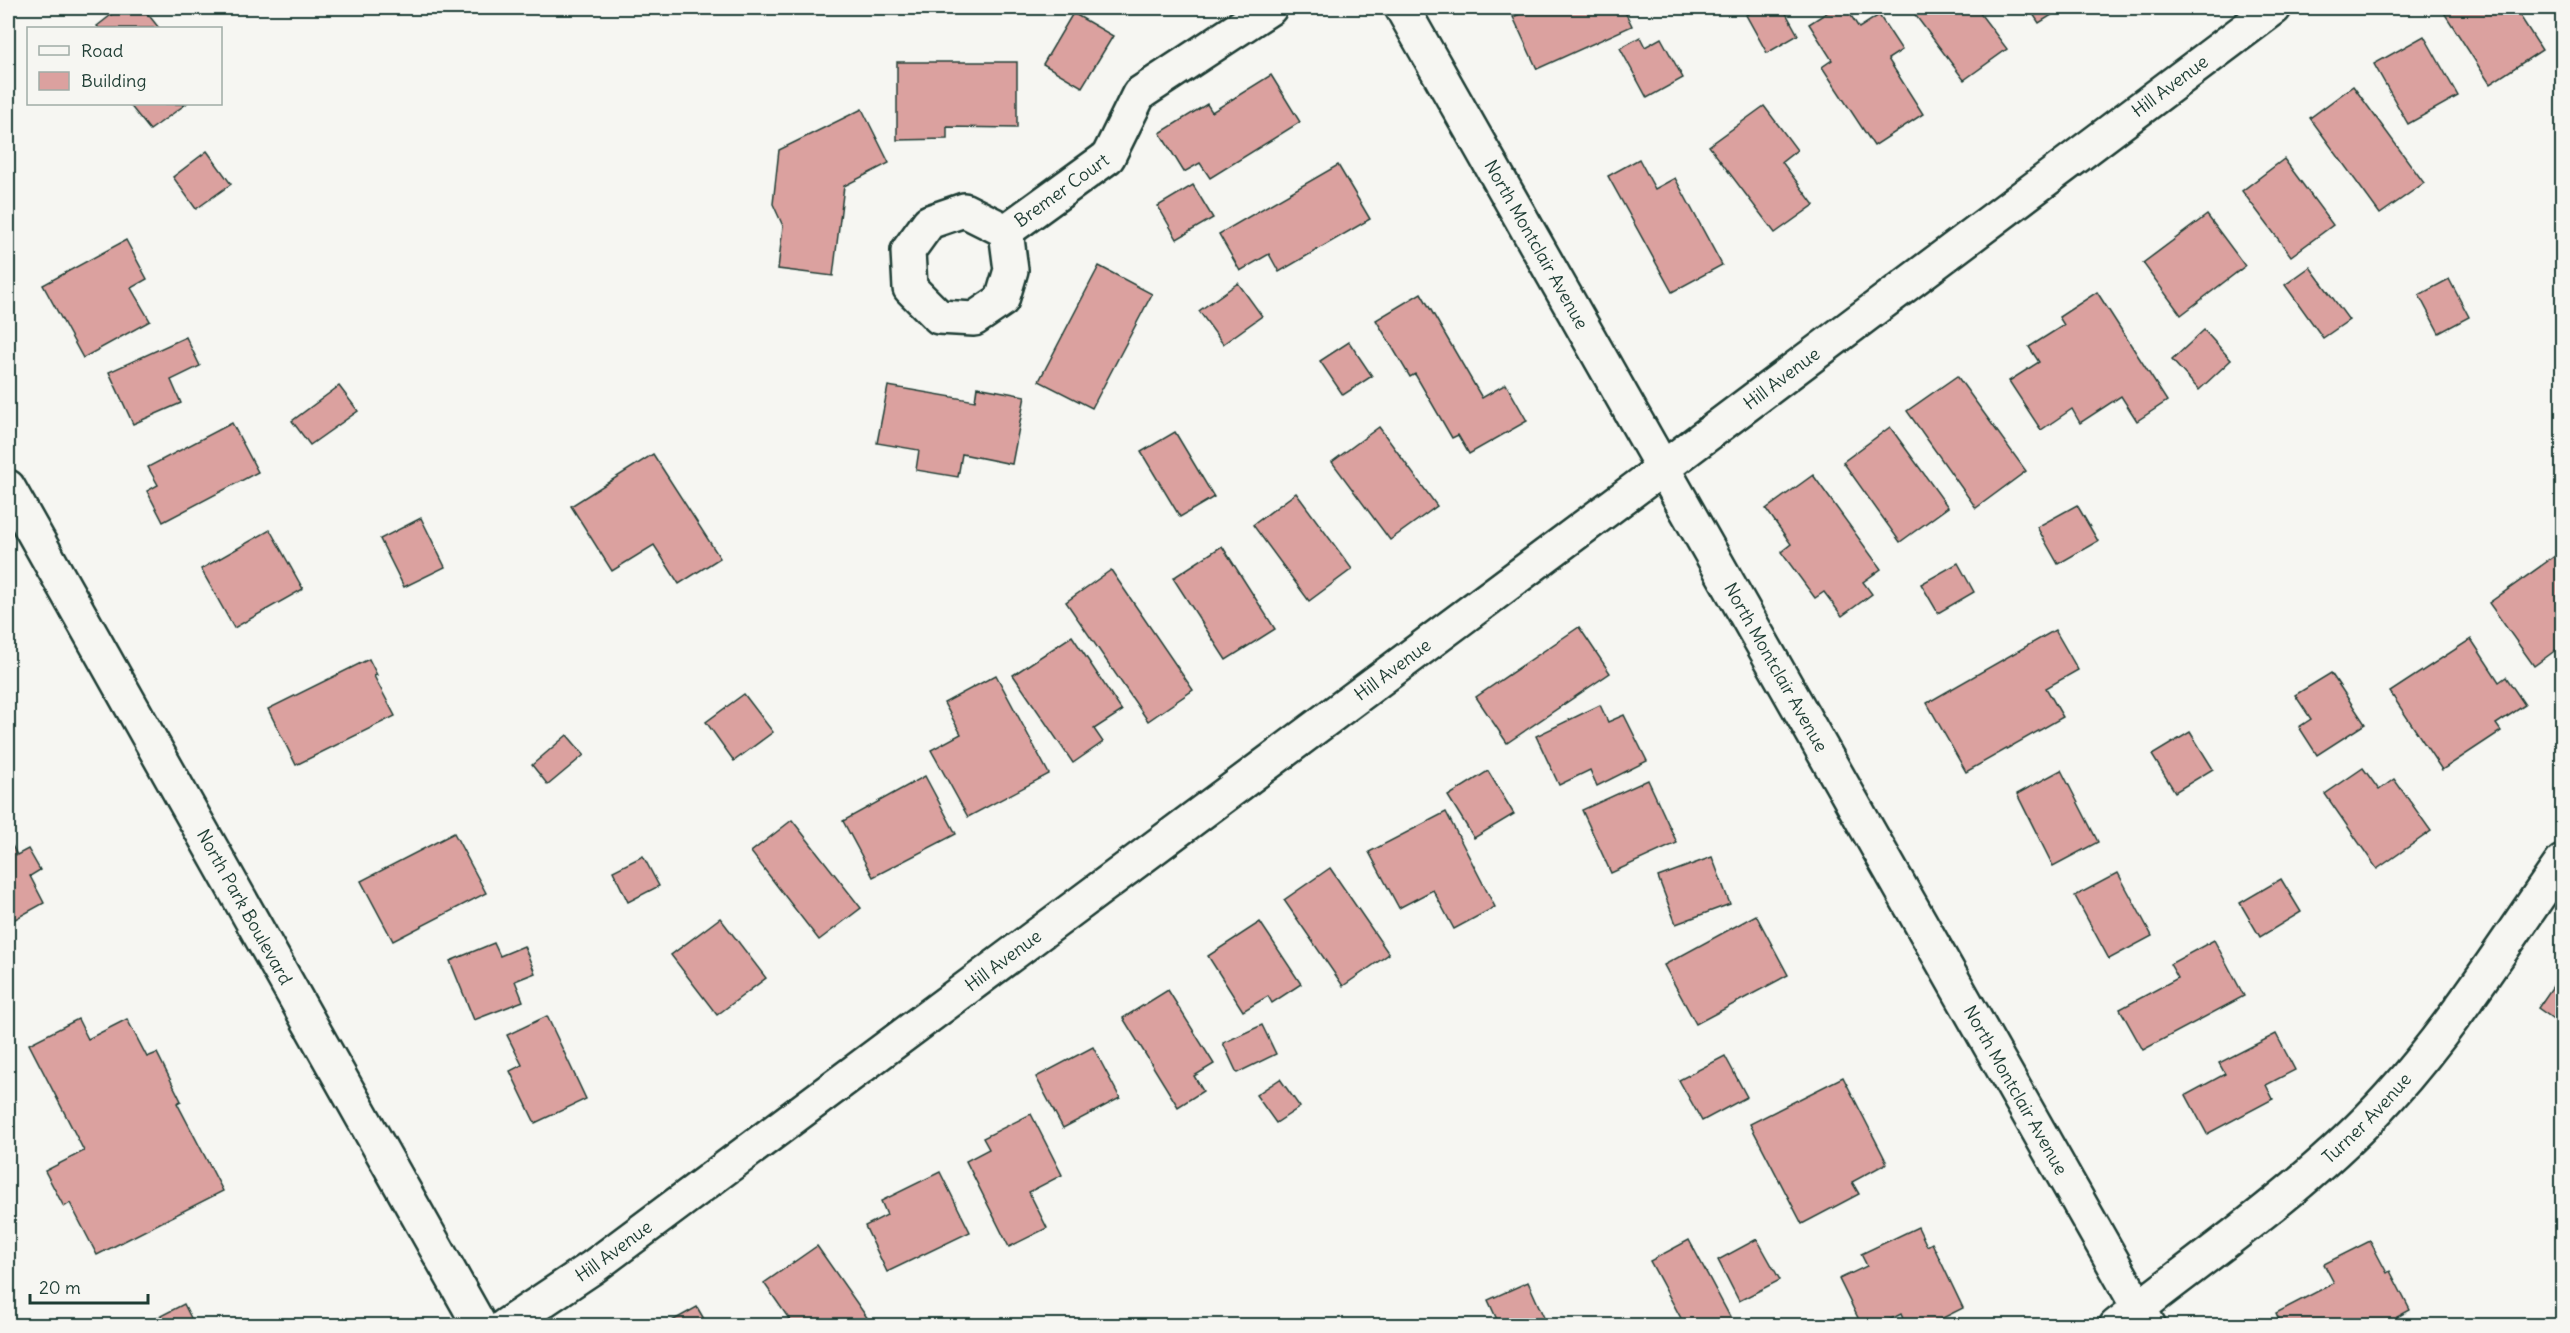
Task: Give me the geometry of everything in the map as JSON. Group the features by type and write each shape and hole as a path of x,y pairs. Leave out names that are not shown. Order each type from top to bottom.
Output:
{"street":[{"name":"Bremer Court","path":"1006,231 1108,157 1139,93 1270,8"},
{"name":"North Montclair Avenue","path":"1402,8 1663,468 2134,1320"},
{"name":"Hill Avenue","path":"506,1326 592,1267 1663,468 2274,8"},
{"name":"North Park Boulevard","path":"8,487 480,1326"},
{"name":"Turner Avenue","path":"2134,1320 2312,1172 2391,1095 2459,1009 2562,862"}],"building":[{"path":"120,8 143,8 158,27 98,27"},
{"path":"1534,8 1623,8 1632,26 1537,69 1513,17"},
{"path":"1760,8 1783,8 1798,35 1767,53 1746,15"},
{"path":"1834,8 1846,8 1859,28 1879,15 1902,50 1888,59 1923,114 1874,146 1822,67 1832,60 1809,24"},
{"path":"1910,8 1976,8 2007,49 1964,80"},
{"path":"2029,8 2063,8 2039,23"},
{"path":"2441,8 2515,8 2542,50 2490,84"},
{"path":"1073,13 1113,36 1082,87 1043,64"},
{"path":"2424,36 2458,96 2408,124 2374,64"},
{"path":"1640,37 1645,47 1661,38 1683,78 1647,98 1620,48"},
{"path":"897,62 1017,62 1017,128 947,127 947,139 897,140"},
{"path":"1271,75 1300,122 1210,178 1200,163 1184,172 1160,133 1207,104 1212,112"},
{"path":"2353,86 2424,183 2380,214 2310,118"},
{"path":"130,105 185,105 150,130"},
{"path":"1764,106 1797,150 1782,162 1814,205 1775,233 1709,146"},
{"path":"862,109 889,163 844,186 833,276 778,269 783,226 773,204 779,150"},
{"path":"207,151 231,184 196,209 173,177"},
{"path":"1639,159 1655,189 1675,178 1722,265 1672,292 1608,176"},
{"path":"2284,159 2333,225 2291,256 2242,191"},
{"path":"1338,165 1370,219 1279,272 1269,254 1240,271 1219,234"},
{"path":"1193,185 1213,218 1177,239 1158,206"},
{"path":"2207,215 2245,266 2181,315 2143,263"},
{"path":"126,240 147,279 131,288 150,321 83,358 43,285"},
{"path":"1099,266 1152,294 1092,408 1039,381"},
{"path":"2310,267 2349,320 2323,338 2285,285"},
{"path":"2449,279 2469,317 2439,333 2419,295"},
{"path":"1238,283 1262,316 1223,344 1199,311"},
{"path":"2097,292 2167,401 2137,421 2121,396 2080,423 2072,409 2041,430 2009,381 2039,362 2029,347 2064,325 2059,317"},
{"path":"1421,293 1482,398 1506,384 1527,421 1469,454 1458,435 1452,438 1415,374 1410,377 1376,320"},
{"path":"2204,330 2231,360 2199,390 2172,360"},
{"path":"186,337 200,366 171,380 181,403 133,424 109,372"},
{"path":"1349,342 1372,376 1343,395 1320,361"},
{"path":"1957,376 2026,471 1976,508 1907,411"},
{"path":"339,386 358,411 310,445 292,421"},
{"path":"888,386 975,401 977,387 1025,396 1012,464 962,454 958,477 916,470 919,450 877,443"},
{"path":"232,423 258,472 163,522 147,491 158,485 148,467"},
{"path":"1379,427 1437,506 1390,540 1332,462"},
{"path":"1890,427 1948,507 1900,542 1843,462"},
{"path":"1175,432 1214,497 1180,517 1141,452"},
{"path":"653,454 720,558 679,584 654,545 612,571 571,506"},
{"path":"1813,475 1881,569 1863,582 1872,594 1842,616 1824,592 1815,598 1781,552 1791,544 1766,509"},
{"path":"1296,493 1352,569 1309,601 1253,525"},
{"path":"2077,505 2098,541 2058,564 2037,527"},
{"path":"421,518 445,567 404,587 380,539"},
{"path":"270,530 303,589 234,628 201,569"},
{"path":"1222,546 1275,629 1226,660 1173,578"},
{"path":"2562,551 2562,650 2560,647 2534,666 2489,603"},
{"path":"1958,563 1974,592 1938,613 1921,584"},
{"path":"1111,570 1193,690 1148,721 1066,602"},
{"path":"1579,627 1610,673 1507,743 1476,697"},
{"path":"2055,630 2078,670 2046,688 2063,717 1966,772 1927,703"},
{"path":"1072,636 1122,711 1094,729 1103,742 1073,763 1013,675"},
{"path":"2471,639 2499,682 2506,677 2525,705 2496,724 2501,731 2442,770 2390,692"},
{"path":"369,659 377,675 374,676 395,716 296,765 268,709"},
{"path":"2331,673 2365,724 2317,755 2299,727 2311,719 2295,695"},
{"path":"996,675 1049,774 968,817 931,750 961,734 944,703"},
{"path":"744,694 773,732 734,761 706,722"},
{"path":"1600,705 1608,722 1624,715 1647,761 1597,786 1590,770 1559,785 1536,736"},
{"path":"2190,732 2213,769 2175,792 2152,755"},
{"path":"567,735 584,755 548,785 532,765"},
{"path":"2363,768 2379,790 2394,779 2431,831 2377,869 2325,794"},
{"path":"2061,770 2098,842 2053,866 2017,794"},
{"path":"1488,771 1514,814 1474,838 1448,796"},
{"path":"925,776 956,834 873,877 843,821"},
{"path":"1648,780 1677,843 1611,873 1582,810"},
{"path":"1446,812 1495,907 1454,929 1433,890 1399,908 1369,852"},
{"path":"792,820 861,908 819,940 751,852"},
{"path":"454,833 486,893 393,941 361,881"},
{"path":"8,838 17,855 28,849 40,870 30,876 44,903 8,923"},
{"path":"643,856 659,886 628,902 613,871"},
{"path":"1712,857 1730,904 1676,924 1658,877"},
{"path":"1330,868 1389,954 1343,986 1284,900"},
{"path":"2118,873 2152,936 2109,959 2075,896"},
{"path":"2281,879 2301,912 2260,937 2240,903"},
{"path":"1756,915 1788,975 1696,1024 1664,965"},
{"path":"720,918 766,978 717,1015 671,955"},
{"path":"1260,922 1301,984 1272,1003 1268,996 1243,1011 1208,956"},
{"path":"2214,940 2244,996 2143,1050 2120,1009 2178,978 2170,964"},
{"path":"494,943 500,956 524,946 535,973 515,981 523,1001 474,1020 450,961"},
{"path":"2562,973 2562,1025 2538,1008"},
{"path":"1168,990 1214,1064 1194,1076 1203,1091 1178,1107 1123,1018"},
{"path":"547,1016 586,1099 535,1123 510,1071 522,1065 507,1035"},
{"path":"78,1019 88,1039 127,1019 147,1057 157,1053 181,1101 177,1103 223,1191 97,1255 70,1203 64,1207 45,1171 84,1151 29,1044"},
{"path":"1262,1025 1276,1054 1237,1073 1223,1043"},
{"path":"2276,1034 2295,1070 2266,1085 2273,1099 2207,1134 2186,1095 2225,1074 2219,1063"},
{"path":"1093,1047 1120,1098 1063,1128 1036,1077"},
{"path":"1725,1056 1747,1097 1702,1121 1679,1080"},
{"path":"1843,1077 1887,1163 1852,1182 1859,1194 1802,1224 1750,1124"},
{"path":"1280,1079 1300,1107 1276,1123 1256,1095"},
{"path":"1031,1114 1062,1175 1029,1192 1047,1228 1009,1247 966,1161 989,1149 983,1138"},
{"path":"940,1172 970,1232 887,1272 865,1226 887,1215 881,1201"},
{"path":"1918,1227 1927,1246 1932,1243 1963,1308 1927,1326 1906,1326 1901,1314 1877,1326 1862,1326 1839,1279 1867,1266 1861,1254"},
{"path":"1757,1239 1780,1280 1739,1301 1718,1260"},
{"path":"1689,1240 1735,1326 1676,1326 1683,1322 1650,1261"},
{"path":"2370,1241 2387,1273 2390,1271 2410,1310 2397,1317 2402,1326 2282,1326 2276,1313 2334,1283 2324,1264"},
{"path":"817,1246 873,1326 794,1326 764,1283"},
{"path":"1528,1282 1545,1320 1533,1326 1500,1326 1488,1300"},
{"path":"184,1304 195,1326 148,1326 147,1323"},
{"path":"697,1307 708,1326 663,1326"}]}
